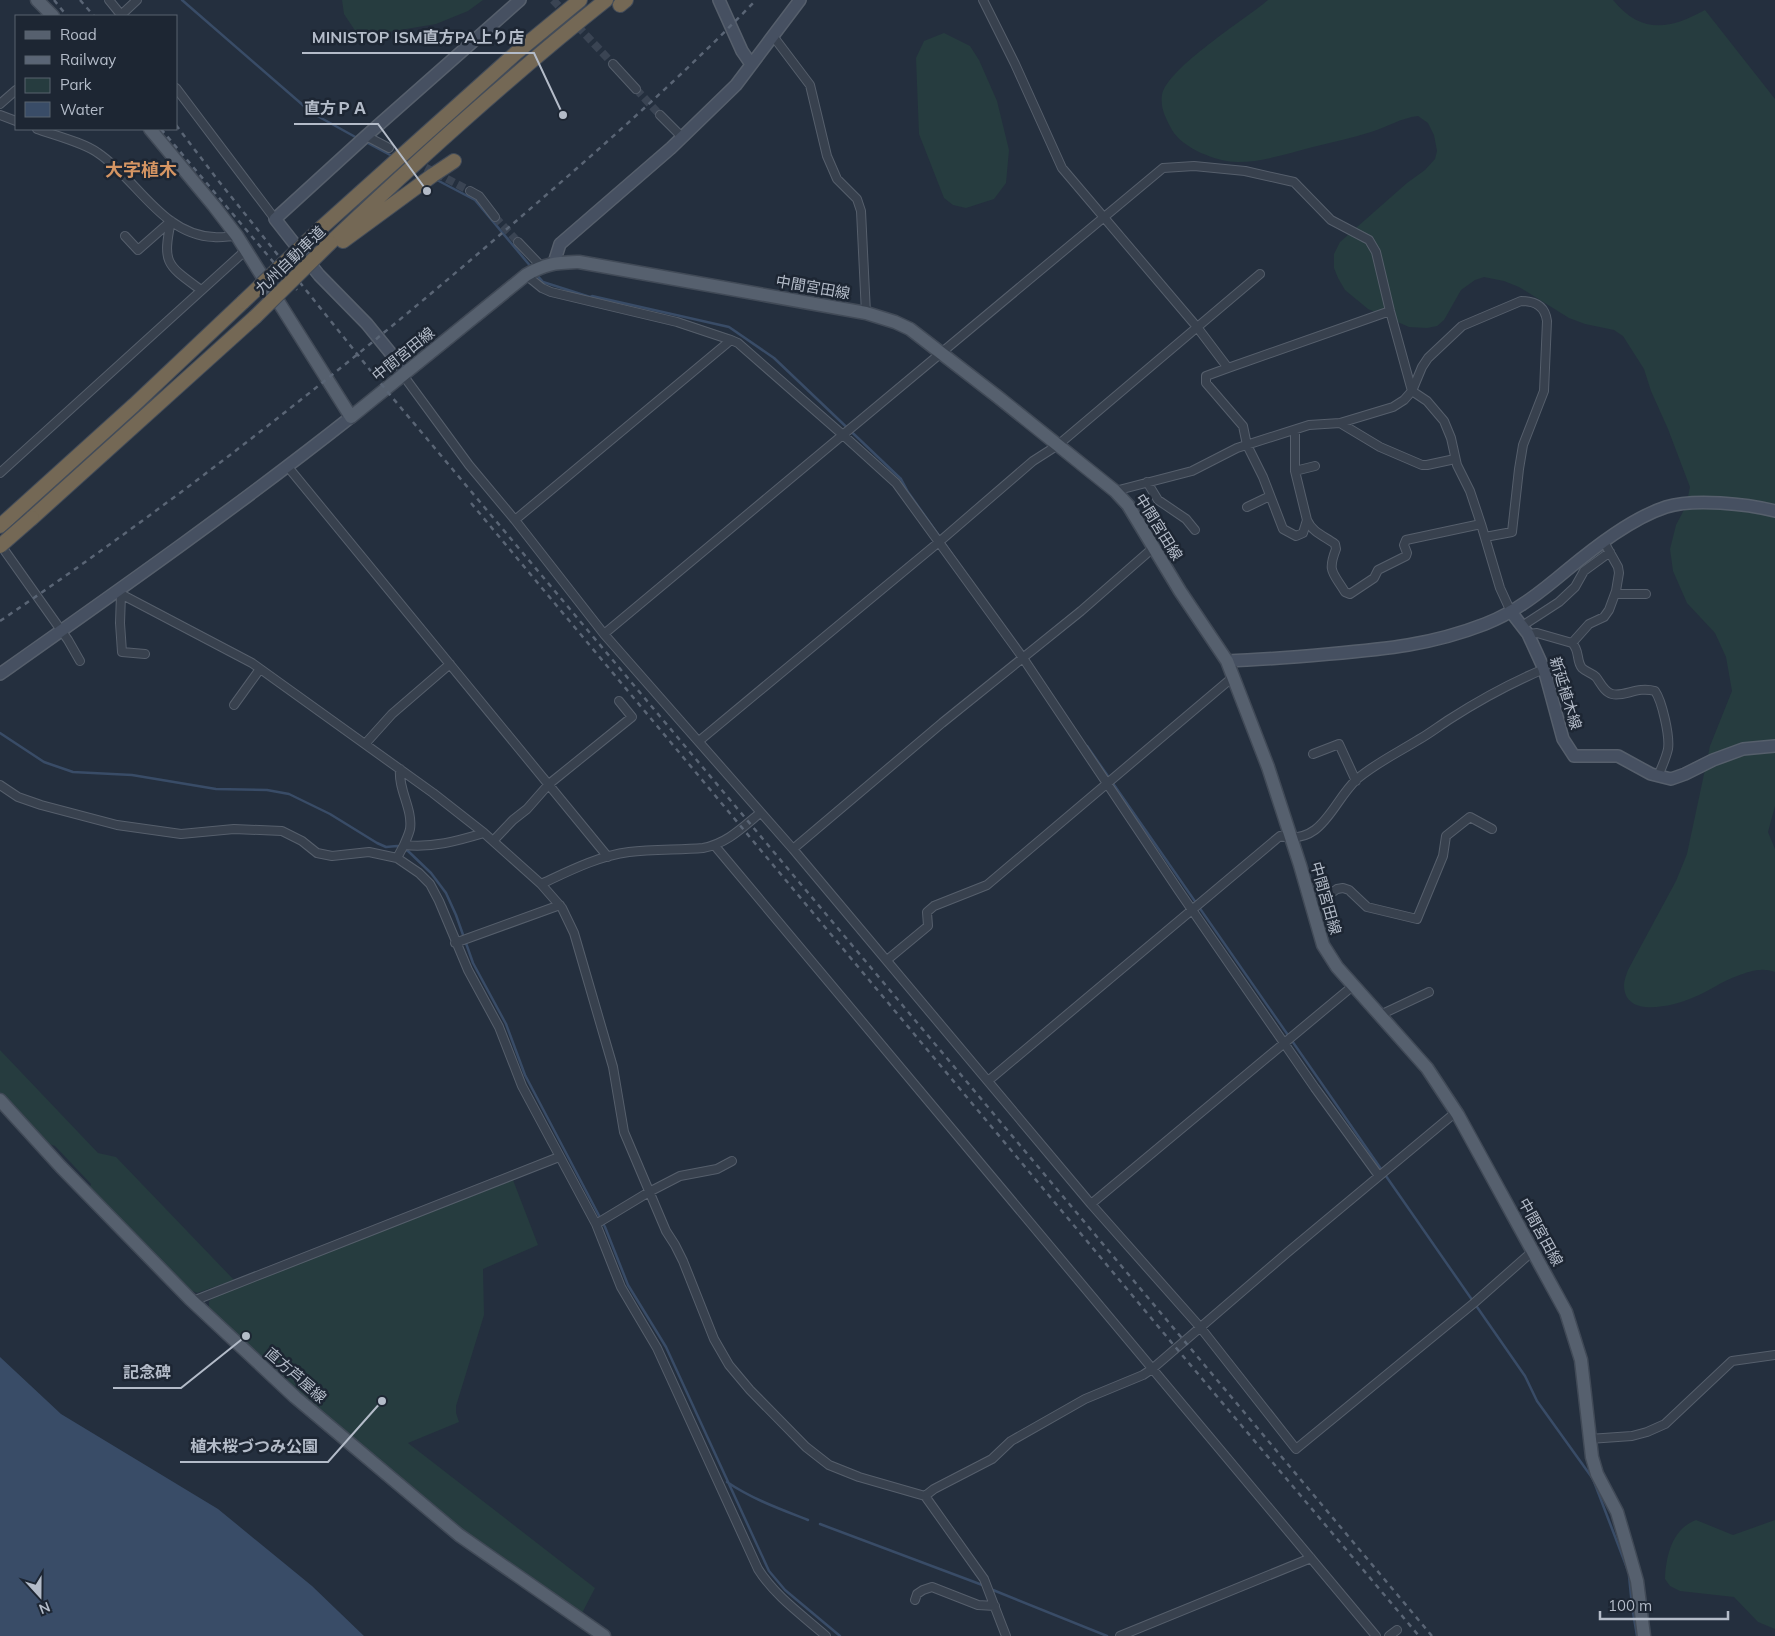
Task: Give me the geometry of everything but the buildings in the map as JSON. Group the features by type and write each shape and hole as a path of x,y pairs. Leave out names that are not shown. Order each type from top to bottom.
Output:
{"highway":[{"name":"九州自動車道","path":"0,526 134,405 321,228 517,52 580,0"},
{"name":"九州自動車道","path":"0,545 255,317 332,245 392,185 509,80 606,0"},
{"path":"332,245 454,161"}],"main road":[{"path":"37,0 51,15"},
{"path":"151,130 237,236 351,417"},
{"name":"中間宮田線","path":"351,417 526,275 541,266 554,263 579,262 866,312 895,322 910,329 941,352 1115,491 1128,505 1153,548 1227,661 1268,766 1323,946 1337,967 1427,1068 1456,1112 1566,1312 1581,1360 1592,1457 1597,1474 1617,1512 1627,1546 1637,1581 1644,1636"},
{"name":"直方芦屋線","path":"0,1100 61,1167 192,1301 294,1397 459,1535 604,1636"}],"street":[{"path":"109,0 121,15"},
{"path":"123,15 137,0"},
{"path":"275,219 520,0"},
{"path":"719,0 742,52 751,64"},
{"path":"554,263 560,244 682,137 736,85 800,0"},
{"path":"983,0 1015,64 1062,168 1197,327 1228,368"},
{"path":"773,36 810,86 827,156 837,179 857,199 861,212 866,312"},
{"path":"613,64 636,89"},
{"path":"0,104 15,91"},
{"path":"178,91 318,275 366,324 405,374 469,465 515,520 604,634 793,849 1091,1204 1200,1327 1296,1449 1474,1303 1533,1251"},
{"path":"0,115 15,121"},
{"path":"660,115 682,137"},
{"path":"40,130 97,152 171,221 193,233 214,238 237,236"},
{"path":"366,136 389,148"},
{"path":"604,634 1163,168 1194,166 1245,171 1294,182 1331,220 1369,240 1376,252 1412,391 1427,401 1444,420 1455,459 1470,491 1500,588 1511,612"},
{"path":"470,191 478,196 495,217"},
{"path":"125,236 138,250 171,221"},
{"path":"171,221 166,244 167,257 171,266 178,274 201,290"},
{"path":"518,242 541,266"},
{"path":"0,473 246,250"},
{"path":"699,741 939,542 1033,461 1058,445 1260,274"},
{"path":"526,275 550,292 677,322 738,343 896,484 1023,658 1192,910 1315,1088 1379,1176"},
{"path":"1115,491 1192,471 1237,448 1309,425 1340,422 1393,407 1404,400 1412,391 1428,358 1462,326 1521,301 1531,301 1541,307 1546,313 1548,320 1544,391 1524,446 1518,476 1512,532 1485,537"},
{"path":"1306,520 1303,533 1296,536 1283,529 1280,525 1270,496 1247,445 1243,426 1206,384 1206,376 1390,311"},
{"path":"515,520 731,340"},
{"path":"0,674 119,593 288,467 351,417"},
{"path":"1340,422 1380,447 1422,465 1455,459"},
{"path":"1295,430 1295,472 1306,520 1315,532 1335,544 1336,549 1331,568 1345,592 1350,594 1374,578 1378,570 1406,556 1407,553 1404,545 1406,540 1481,524"},
{"path":"1295,472 1315,466"},
{"path":"288,467 608,857"},
{"path":"1147,482 1158,500 1186,519 1195,530"},
{"path":"1247,507 1270,496"},
{"path":"1525,630 1575,587 1584,571 1607,547 1643,516 1668,506 1697,502 1759,507 1775,511"},
{"path":"0,545 62,630 80,661"},
{"path":"1572,643 1589,624 1604,617 1615,594 1619,573 1607,547"},
{"path":"1227,661 1394,648 1460,634 1511,612 1607,547"},
{"path":"793,849 922,740 1081,611 1153,548"},
{"path":"119,593 122,652 145,654"},
{"path":"119,593 214,642 260,669 400,769 484,833 541,884 560,905 574,933 613,1067 624,1132 666,1231 676,1245 714,1339 729,1365 750,1390 806,1447 829,1465 859,1477 925,1496 984,1579 1006,1636"},
{"path":"1615,594 1646,594"},
{"name":"新延植木線","path":"1511,612 1525,630 1544,668 1563,739 1574,756 1618,756 1651,774 1671,779 1743,749 1775,746"},
{"path":"1525,630 1572,643 1576,647 1583,670 1594,675 1609,693 1613,694 1640,689 1655,691 1659,696 1668,734 1668,748 1658,776"},
{"path":"365,744 392,714 450,664"},
{"path":"988,1081 1280,836 1291,838 1310,833 1321,826 1356,781 1371,767 1418,740 1451,718 1544,668"},
{"path":"234,705 260,669"},
{"path":"887,960 928,926 927,912 934,906 987,885 1233,677"},
{"path":"493,841 513,820 527,809 548,784 632,717 619,701"},
{"path":"1314,754 1339,744 1356,781"},
{"path":"397,858 410,830 410,817 400,777 400,769"},
{"path":"0,785 18,797 41,805 117,825 181,834 234,830 282,832 302,841 317,853 332,856 369,852 397,858 419,873 430,884 440,901 455,942 468,970 499,1027 522,1086 596,1224 620,1286 657,1348 758,1569 767,1584 826,1636"},
{"path":"541,884 580,866 629,852 715,846 731,837 760,813"},
{"path":"1312,907 1337,889 1343,888 1348,890 1367,907 1417,919 1443,856 1446,836 1470,817 1492,829"},
{"path":"404,845 444,845 484,833"},
{"path":"715,846 1376,1636"},
{"path":"455,942 560,905"},
{"path":"1091,1204 1354,985"},
{"path":"1380,1015 1429,992"},
{"path":"925,1496 934,1489 992,1459 1011,1441 1085,1399 1143,1375 1152,1369 1456,1112"},
{"path":"192,1301 559,1157"},
{"path":"596,1224 680,1176 717,1169 732,1161"},
{"path":"1589,1439 1632,1436 1665,1424 1732,1361 1775,1355"},
{"path":"1120,1636 1311,1558"},
{"path":"915,1600 917,1594 932,1587 978,1605 995,1606"},
{"path":"1389,1636 1397,1630"}],"green space":[{"path":"342,0 483,0 468,11 436,24 364,36 358,35 344,14"},
{"path":"1268,0 1613,0 1634,19 1656,25 1679,22 1705,10 1775,99 1775,806 1768,832 1775,849 1775,972 1756,970 1726,981 1692,998 1662,1006 1641,1006 1632,1002 1626,996 1624,983 1628,970 1676,881 1687,854 1710,746 1732,691 1726,657 1715,633 1687,603 1673,571 1670,549 1676,525 1686,506 1690,487 1644,369 1623,336 1614,330 1585,324 1569,318 1519,287 1504,281 1484,277 1475,280 1461,290 1444,320 1437,326 1427,328 1409,327 1368,309 1345,290 1334,268 1334,254 1340,242 1407,183 1425,170 1435,159 1437,151 1434,135 1428,123 1418,116 1357,136 1276,157 1247,162 1221,160 1211,157 1192,148 1177,137 1163,109 1162,95 1167,84 1192,58"},
{"path":"944,33 970,46 979,60 997,101 1009,150 1006,183 994,199 966,208 953,205 944,198 919,134 916,58 924,41"},
{"path":"0,1050 98,1153 116,1157 234,1280 197,1293 186,1288 89,1189 91,1184 55,1146 46,1143 0,1092"},
{"path":"513,1180 538,1245 483,1269 484,1315 456,1406 459,1422 408,1443 595,1588 581,1615 466,1534 301,1396 211,1313 209,1307 209,1301 216,1296"},
{"path":"1696,1520 1733,1535 1775,1520 1775,1629 1758,1622 1734,1597 1680,1591 1670,1586 1665,1579 1667,1561 1672,1544 1681,1530"}],"water":[{"path":"0,1357 61,1414 218,1509 312,1586 364,1636 0,1636"}],"waterway":[{"path":"182,0 312,113 359,139"},
{"path":"364,141 392,156"},
{"path":"435,179 475,200 532,268"},
{"path":"537,275 543,282 590,297 729,327 774,358 901,479 908,492 966,574"},
{"path":"0,733 44,762 73,772 132,775 216,789 267,790 289,794 330,814 377,843 386,847 397,846 408,851 431,873 446,893 473,963 506,1024 525,1075 605,1227 628,1285 666,1347 769,1571 785,1590 840,1636"},
{"path":"1087,746 1525,1376 1537,1401 1593,1479 1627,1568"},
{"path":"727,1482 756,1499 808,1520"},
{"path":"820,1524 985,1586"},
{"path":"1629,1576 1637,1636"},
{"path":"993,1590 1107,1636"}],"tunnel":[{"path":"553,0 613,64"},
{"path":"636,89 660,115"},
{"path":"415,162 470,191"},
{"path":"495,217 518,242"}],"railway":[{"path":"54,0 66,15"},
{"path":"80,0 93,15"},
{"path":"0,621 188,487 310,393 429,296 624,126 756,0"},
{"path":"178,128 386,390 1432,1636"},
{"path":"162,130 297,290"},
{"path":"471,503 1419,1636"}],"place":[{"name":"MINISTOP ISM直方PA上り店","path":"563,115"},
{"name":"直方ＰＡ","path":"427,191"},
{"name":"記念碑","path":"246,1336"},
{"name":"植木桜づつみ公園","path":"382,1401"}],"district":[{"name":"大字植木","path":"141,169"}]}
